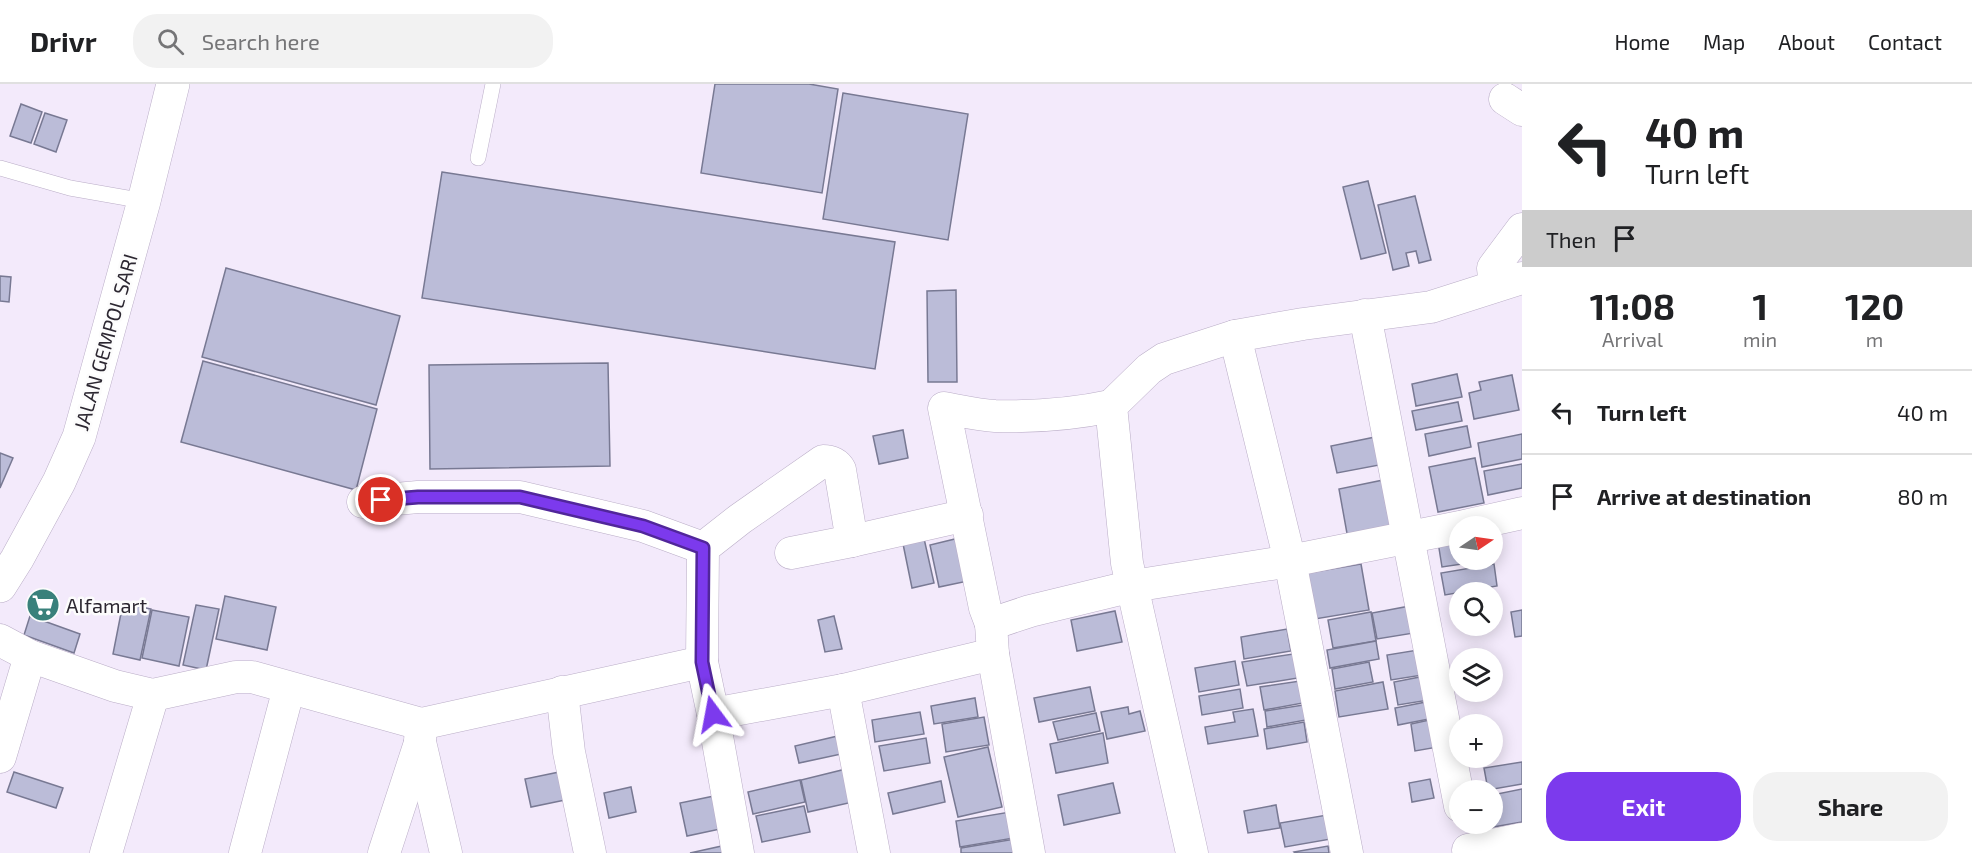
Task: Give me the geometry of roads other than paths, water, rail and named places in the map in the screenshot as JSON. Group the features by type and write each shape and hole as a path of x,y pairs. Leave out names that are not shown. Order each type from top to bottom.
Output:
{"street":[{"name":"JALAN GEMPOL SARI","path":"0,586 58,482 79,437 144,201 173,84"},
{"path":"1514,287 1493,268 1522,229"},
{"path":"1029,853 992,639 944,408 993,416 1084,412 1111,406 1149,369 1164,359 1235,336 1431,307 1514,287"},
{"path":"1365,315 1455,780"},
{"path":"1235,336 1290,561 1347,853"},
{"path":"1111,406 1127,563 1191,853"},
{"path":"703,548 823,461 838,466 840,470 852,541"},
{"path":"363,502 418,497 520,497 643,526 703,548"},
{"path":"1503,517 1522,513"},
{"path":"792,553 967,516"},
{"path":"713,714 843,690 992,639 1030,611 1133,586 1290,561 1449,530"},
{"path":"703,548 702,662 738,853"},
{"path":"0,640 30,656 115,686 153,695 236,676 252,677 420,733 562,692 702,662"},
{"path":"0,757 30,656"},
{"path":"245,853 289,688"},
{"path":"843,690 874,853"},
{"path":"562,692 569,753 590,853"},
{"path":"106,853 153,695"},
{"path":"384,853 420,733"},
{"path":"420,733 446,853"},
{"path":"1467,842 1522,839"}],"lane":[{"path":"478,158 493,84"},
{"path":"0,168 70,188 144,201"}],"place":[{"name":"Alfamart","path":"43,605"}]}
